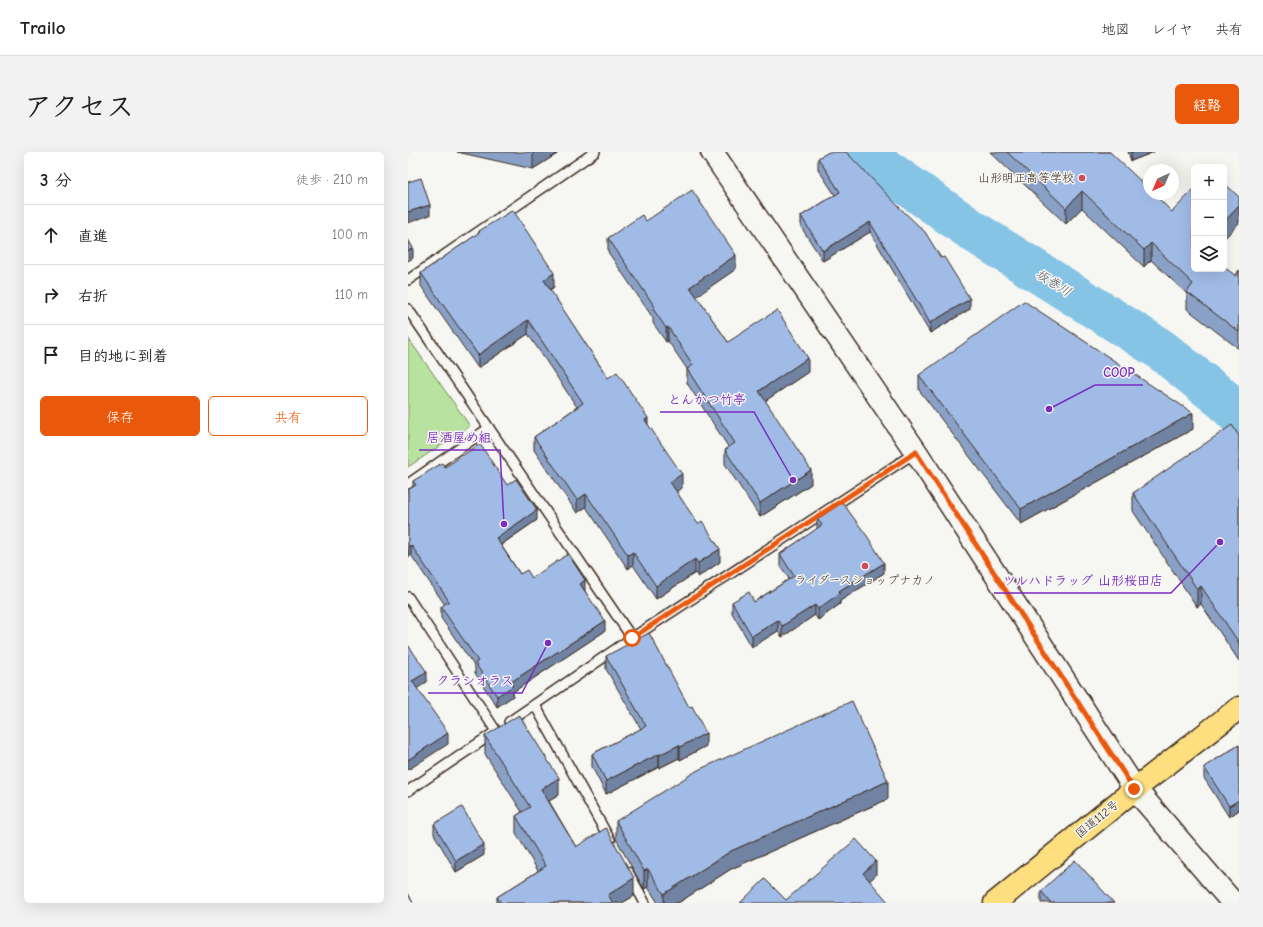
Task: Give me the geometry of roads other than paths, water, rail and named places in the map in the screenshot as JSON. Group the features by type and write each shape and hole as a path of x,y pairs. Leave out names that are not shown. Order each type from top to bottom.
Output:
{"highway":[{"name":"国道112号","path":"995,903 1134,789 1239,708"}],"street":[{"path":"712,152 916,452 1134,789 1233,903"}],"lane":[{"path":"408,280 595,152"},
{"path":"408,309 632,638"},
{"path":"408,484 489,428"},
{"path":"408,791 632,638 916,452"},
{"path":"408,597 496,731"},
{"path":"535,705 615,848"},
{"path":"623,862 645,903"}],"waterway":[{"name":"坂巻川","path":"866,152 872,160 976,233 1160,349 1225,401 1239,416"}],"place":[{"name":"山形明正高等学校","path":"1082,178"},
{"name":"COOP","path":"1049,409"},
{"name":"とんかつ竹亭","path":"793,480"},
{"name":"居酒屋め組","path":"504,524"},
{"name":"ツルハドラッグ 山形桜田店","path":"1220,542"},
{"name":"ライダースショップナカノ","path":"865,566"},
{"name":"クラシオラス","path":"548,643"}]}
